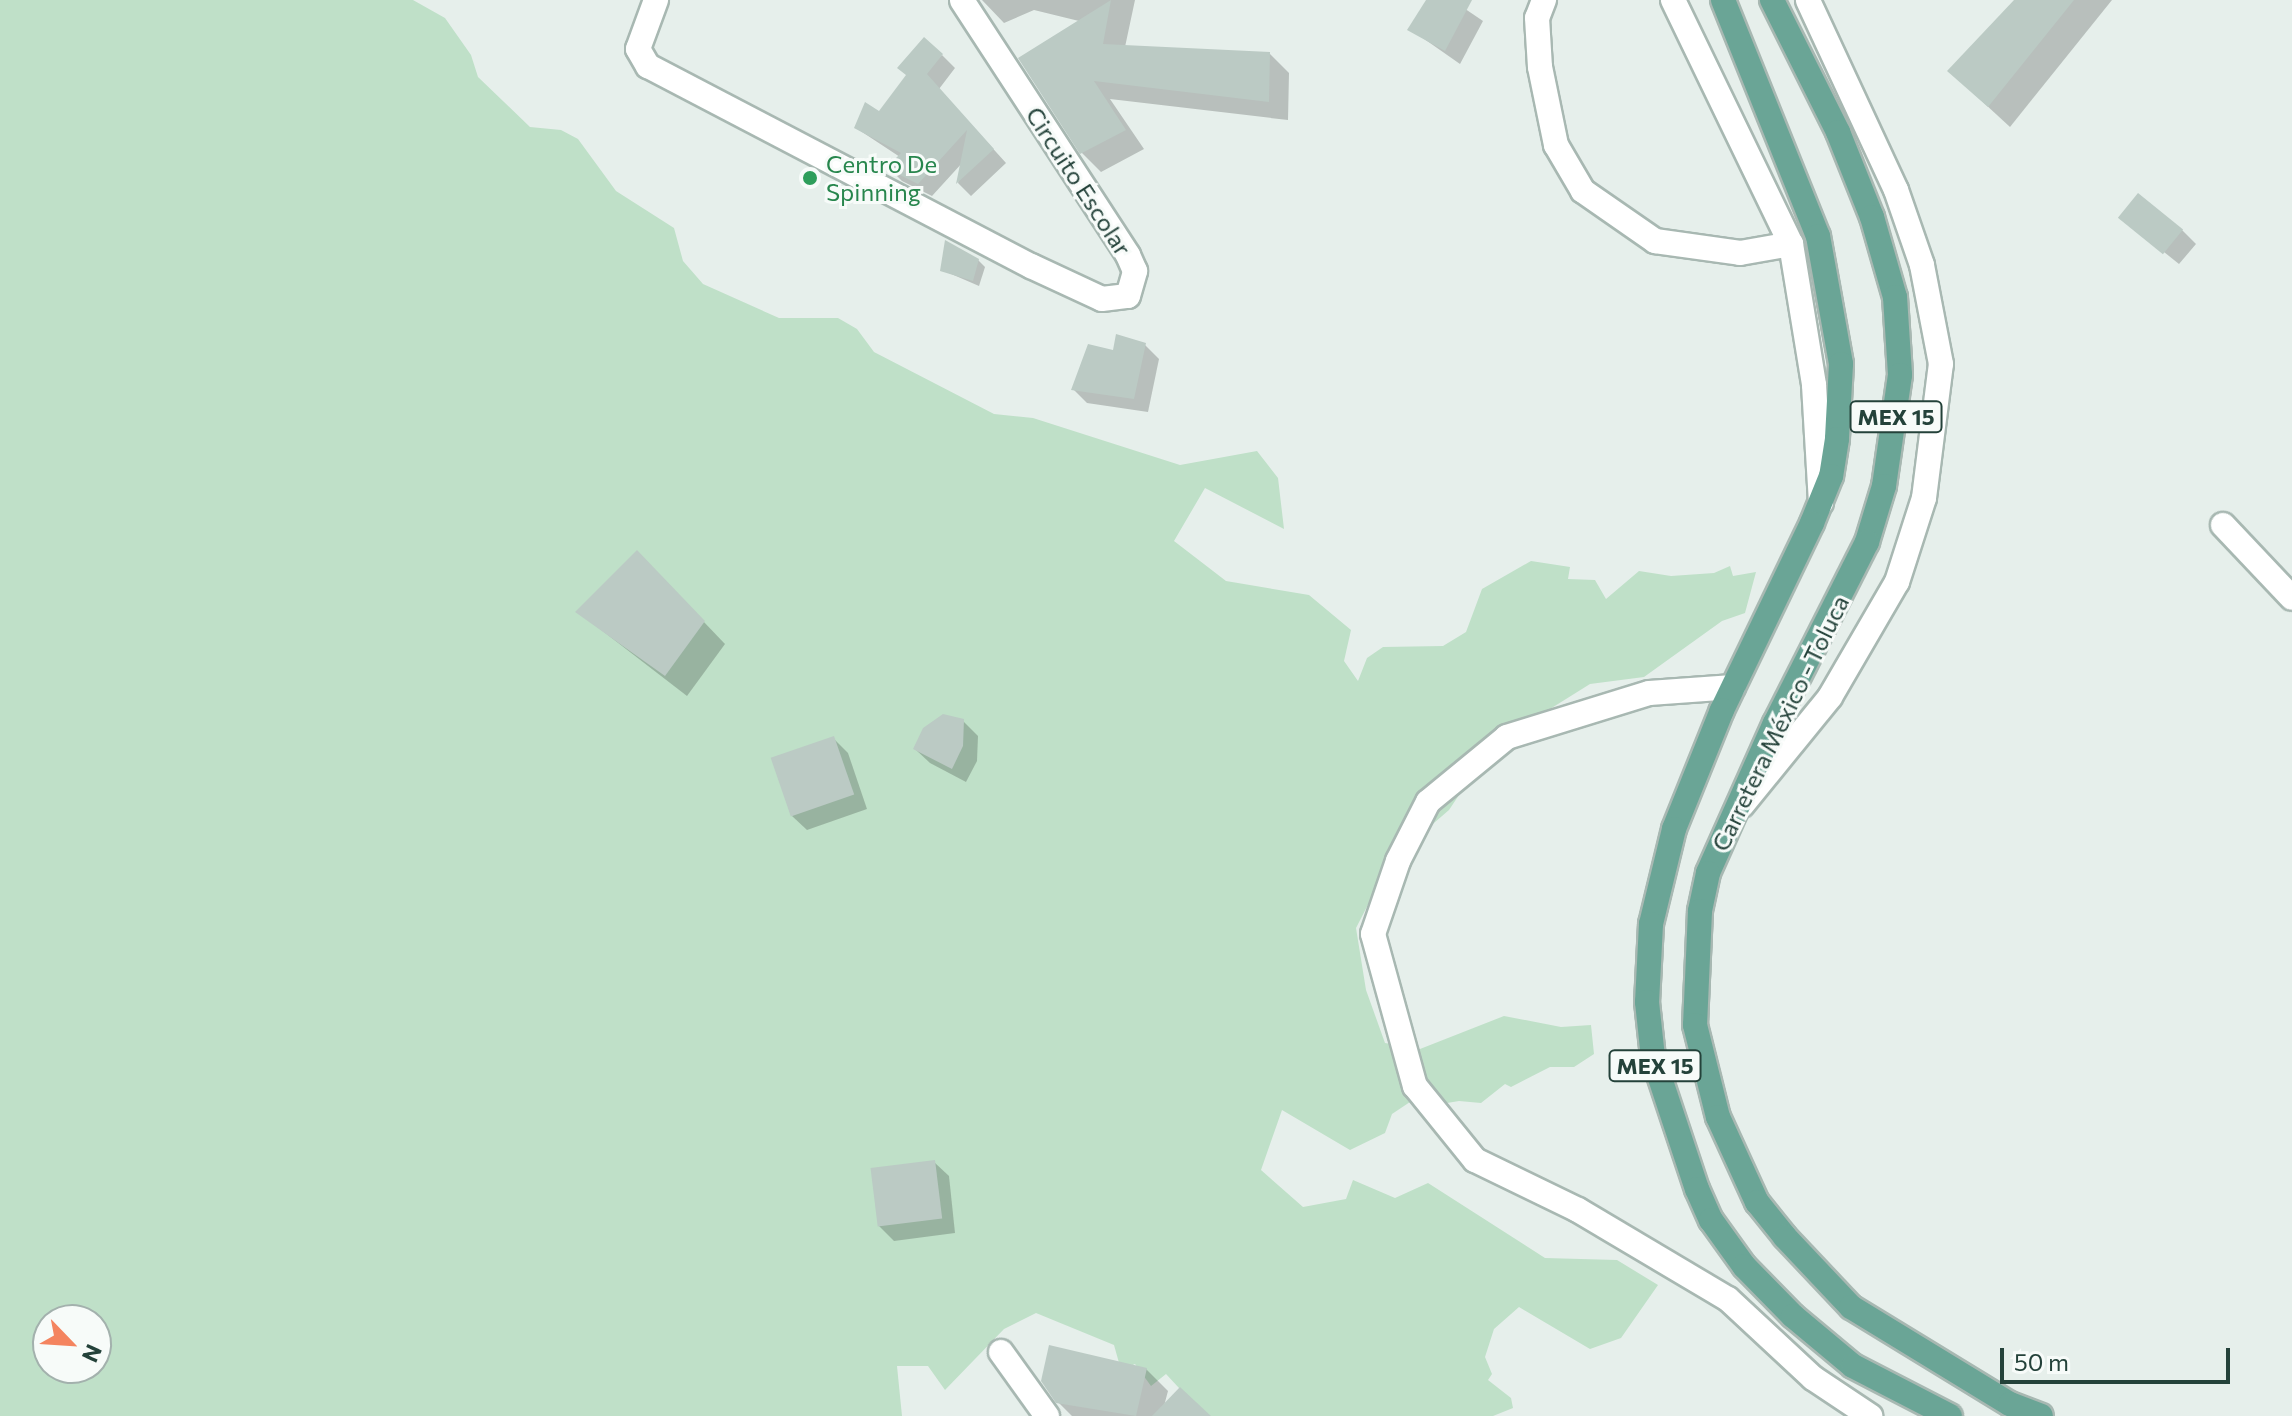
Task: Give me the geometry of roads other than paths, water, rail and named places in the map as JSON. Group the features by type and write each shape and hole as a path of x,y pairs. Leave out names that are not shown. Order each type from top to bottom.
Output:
{"main road":[{"name":"Carretera México - Toluca","path":"1723,0 1798,180 1831,287 1840,379 1837,439 1821,503 1733,687 1674,829 1651,924 1647,1002 1653,1057 1667,1111 1711,1220 1765,1291 1853,1366 1950,1416"},
{"name":"Carretera México - Toluca","path":"1772,0 1838,132 1872,217 1895,297 1900,375 1887,471 1867,542 1728,823 1700,911 1695,1025 1718,1117 1757,1202 1851,1307 2010,1404 2041,1416"}],"street":[{"name":"Circuito Escolar","path":"656,0 638,49 648,66 1044,273 1102,299 1128,296 1135,271 1128,255 962,0"},
{"path":"1544,0 1537,18 1540,67 1556,145 1583,191 1655,241 1740,253 1791,244"},
{"path":"1673,0 1791,244 1814,385 1821,503"},
{"path":"1728,823 1830,697 1897,582 1924,498 1941,364 1922,265 1896,190 1808,0"},
{"path":"2223,525 2292,598"},
{"path":"1733,687 1649,693 1507,737 1428,802 1398,861 1373,934 1415,1086 1475,1160 1578,1210 1728,1299 1813,1378 1870,1416"},
{"path":"1001,1352 1047,1416"}],"place":[{"name":"Centro De Spinning","path":"810,178"}]}
